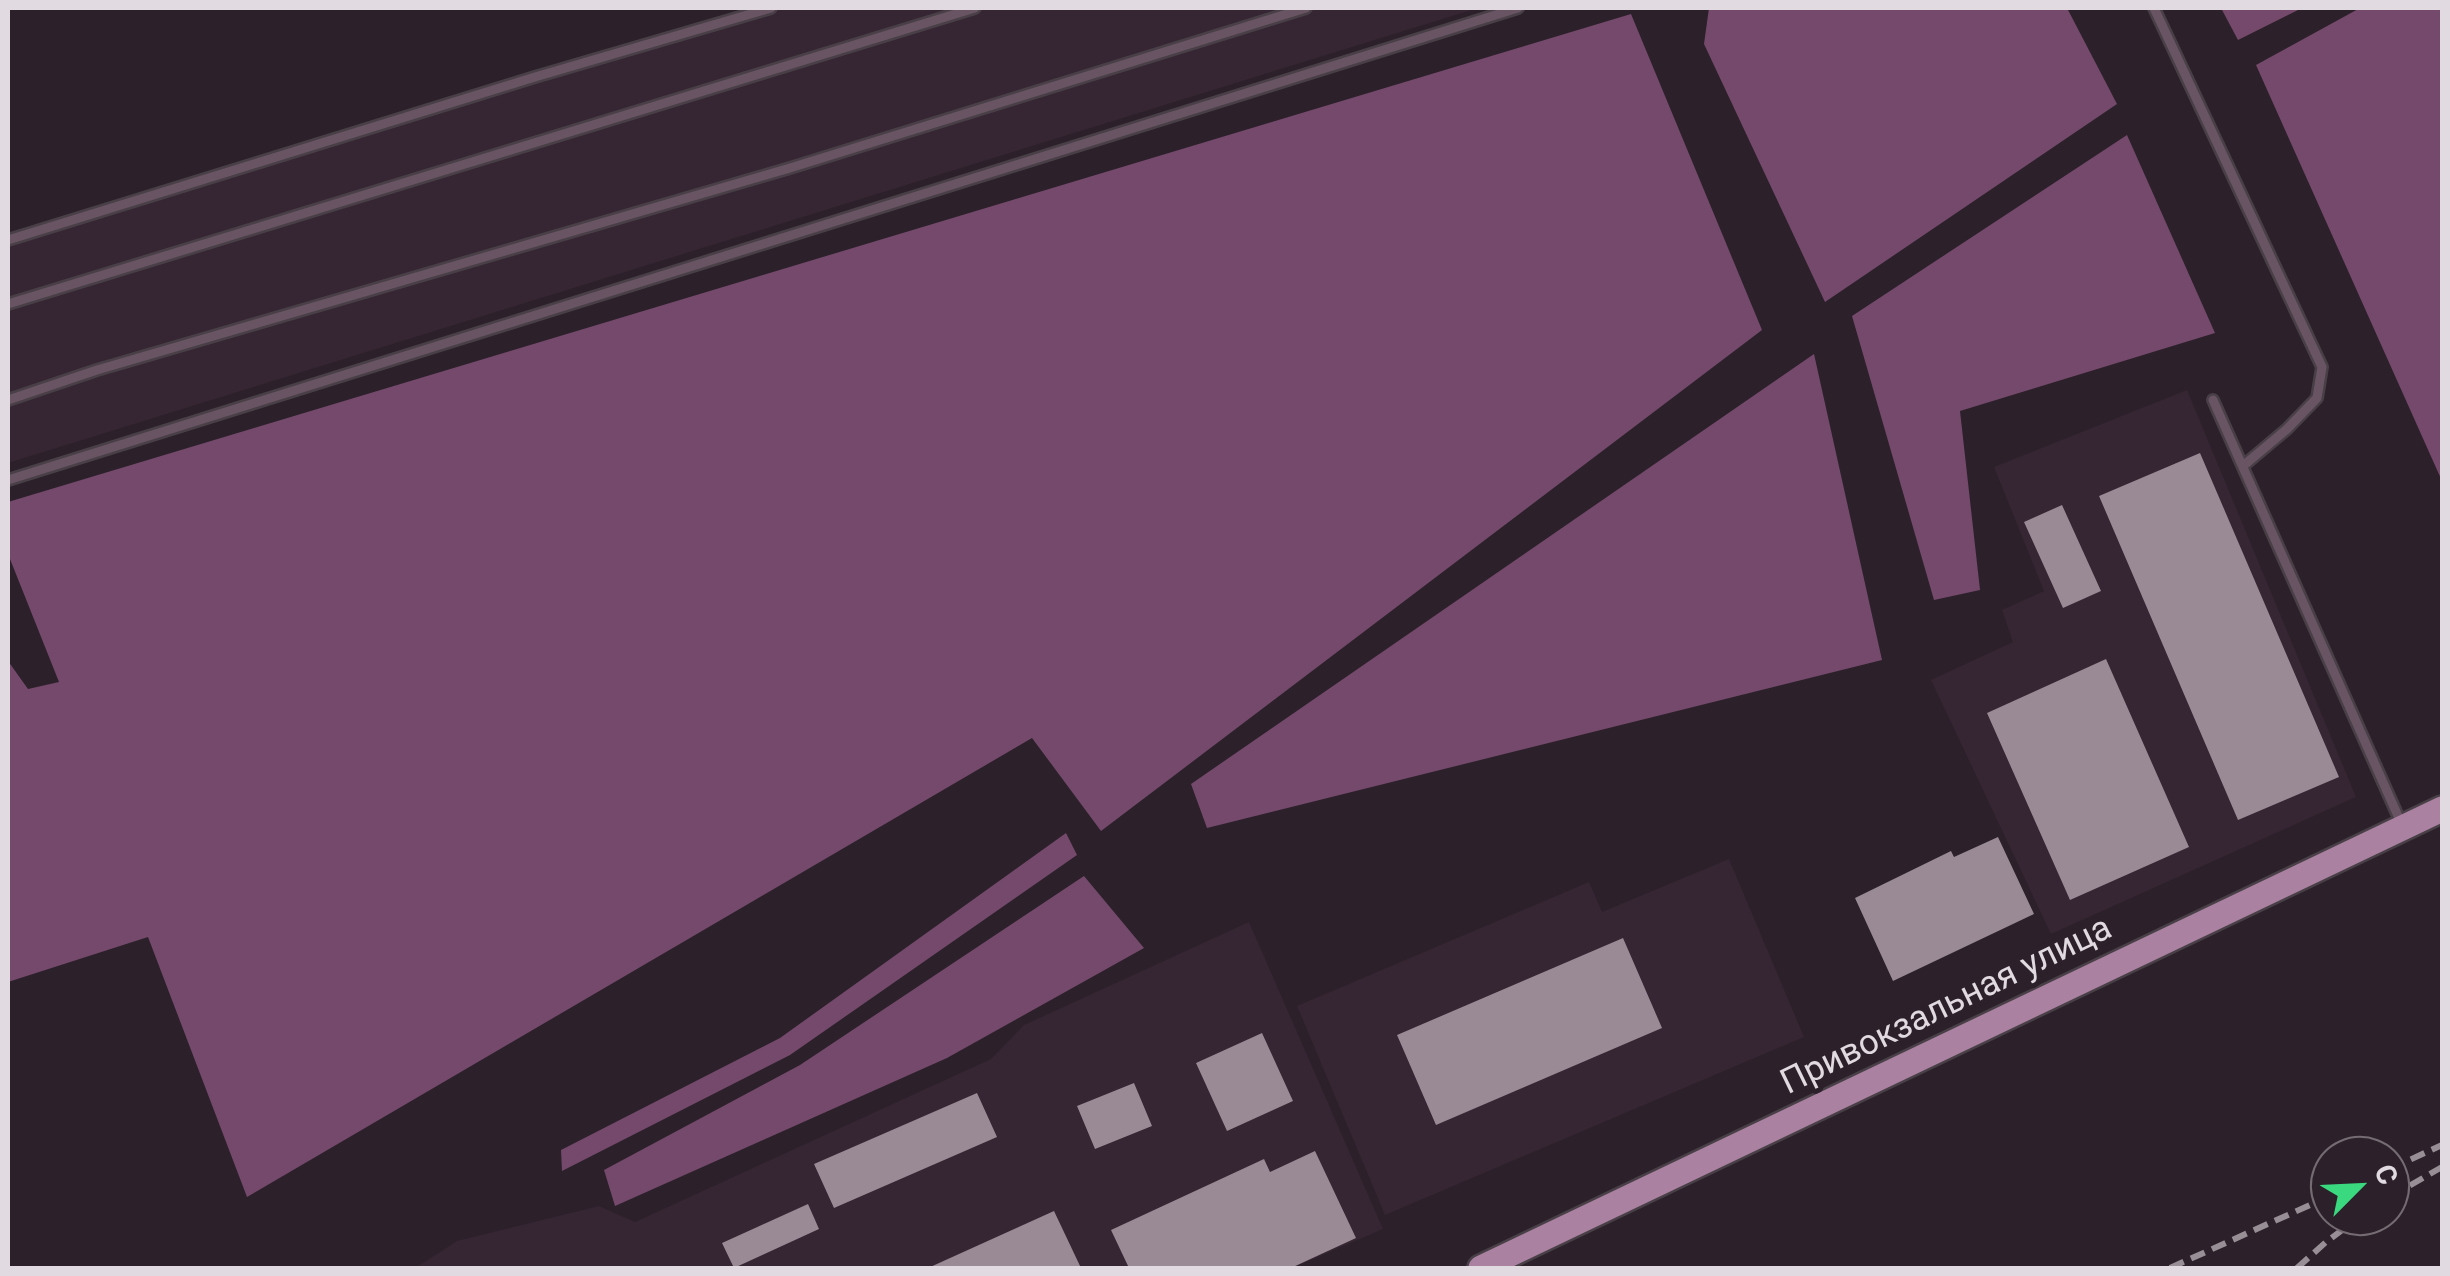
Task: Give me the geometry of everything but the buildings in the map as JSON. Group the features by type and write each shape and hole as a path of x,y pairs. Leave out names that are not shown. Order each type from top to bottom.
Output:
{"main road":[{"name":"Привокзальная улица","path":"1481,1268 2442,810"}],"lane":[{"path":"8,240 535,76 771,8"},
{"path":"8,304 976,8"},
{"path":"8,400 97,370 790,168 1306,8"},
{"path":"8,480 1518,8"},
{"path":"2154,8 2322,367 2317,398 2243,466"},
{"path":"2213,400 2403,828"}],"shaded area":[{"path":"758,8 1478,8 8,463 8,240"},
{"path":"1709,8 2067,8 2117,104 1825,302 1704,44"},
{"path":"2221,8 2302,8 2238,40"},
{"path":"2360,8 2442,8 2442,481 2256,65"},
{"path":"1631,14 1762,330 1101,831 1032,738 247,1197 148,937 8,982 8,661 28,689 59,682 8,554 8,502"},
{"path":"2127,135 2215,333 1960,411 1980,590 1934,600 1852,316"},
{"path":"1814,354 1882,660 1207,828 1191,784"},
{"path":"2187,390 2356,797 2051,934 1931,680 2013,642 2002,610 2044,591 1994,467"},
{"path":"1066,833 1077,855 790,1055 562,1171 561,1150 780,1038"},
{"path":"1729,859 1804,1037 1385,1215 1297,1006 1589,882 1602,912"},
{"path":"1084,876 1144,948 947,1058 615,1206 604,1170 800,1065"},
{"path":"1249,922 1383,1229 1292,1268 415,1268 457,1241 599,1206 635,1222 991,1059 1024,1025"}],"railway":[{"path":"2410,1160 2442,1145"},
{"path":"2410,1185 2442,1167"},
{"path":"2170,1268 2310,1205"},
{"path":"2297,1268 2334,1236"}]}
